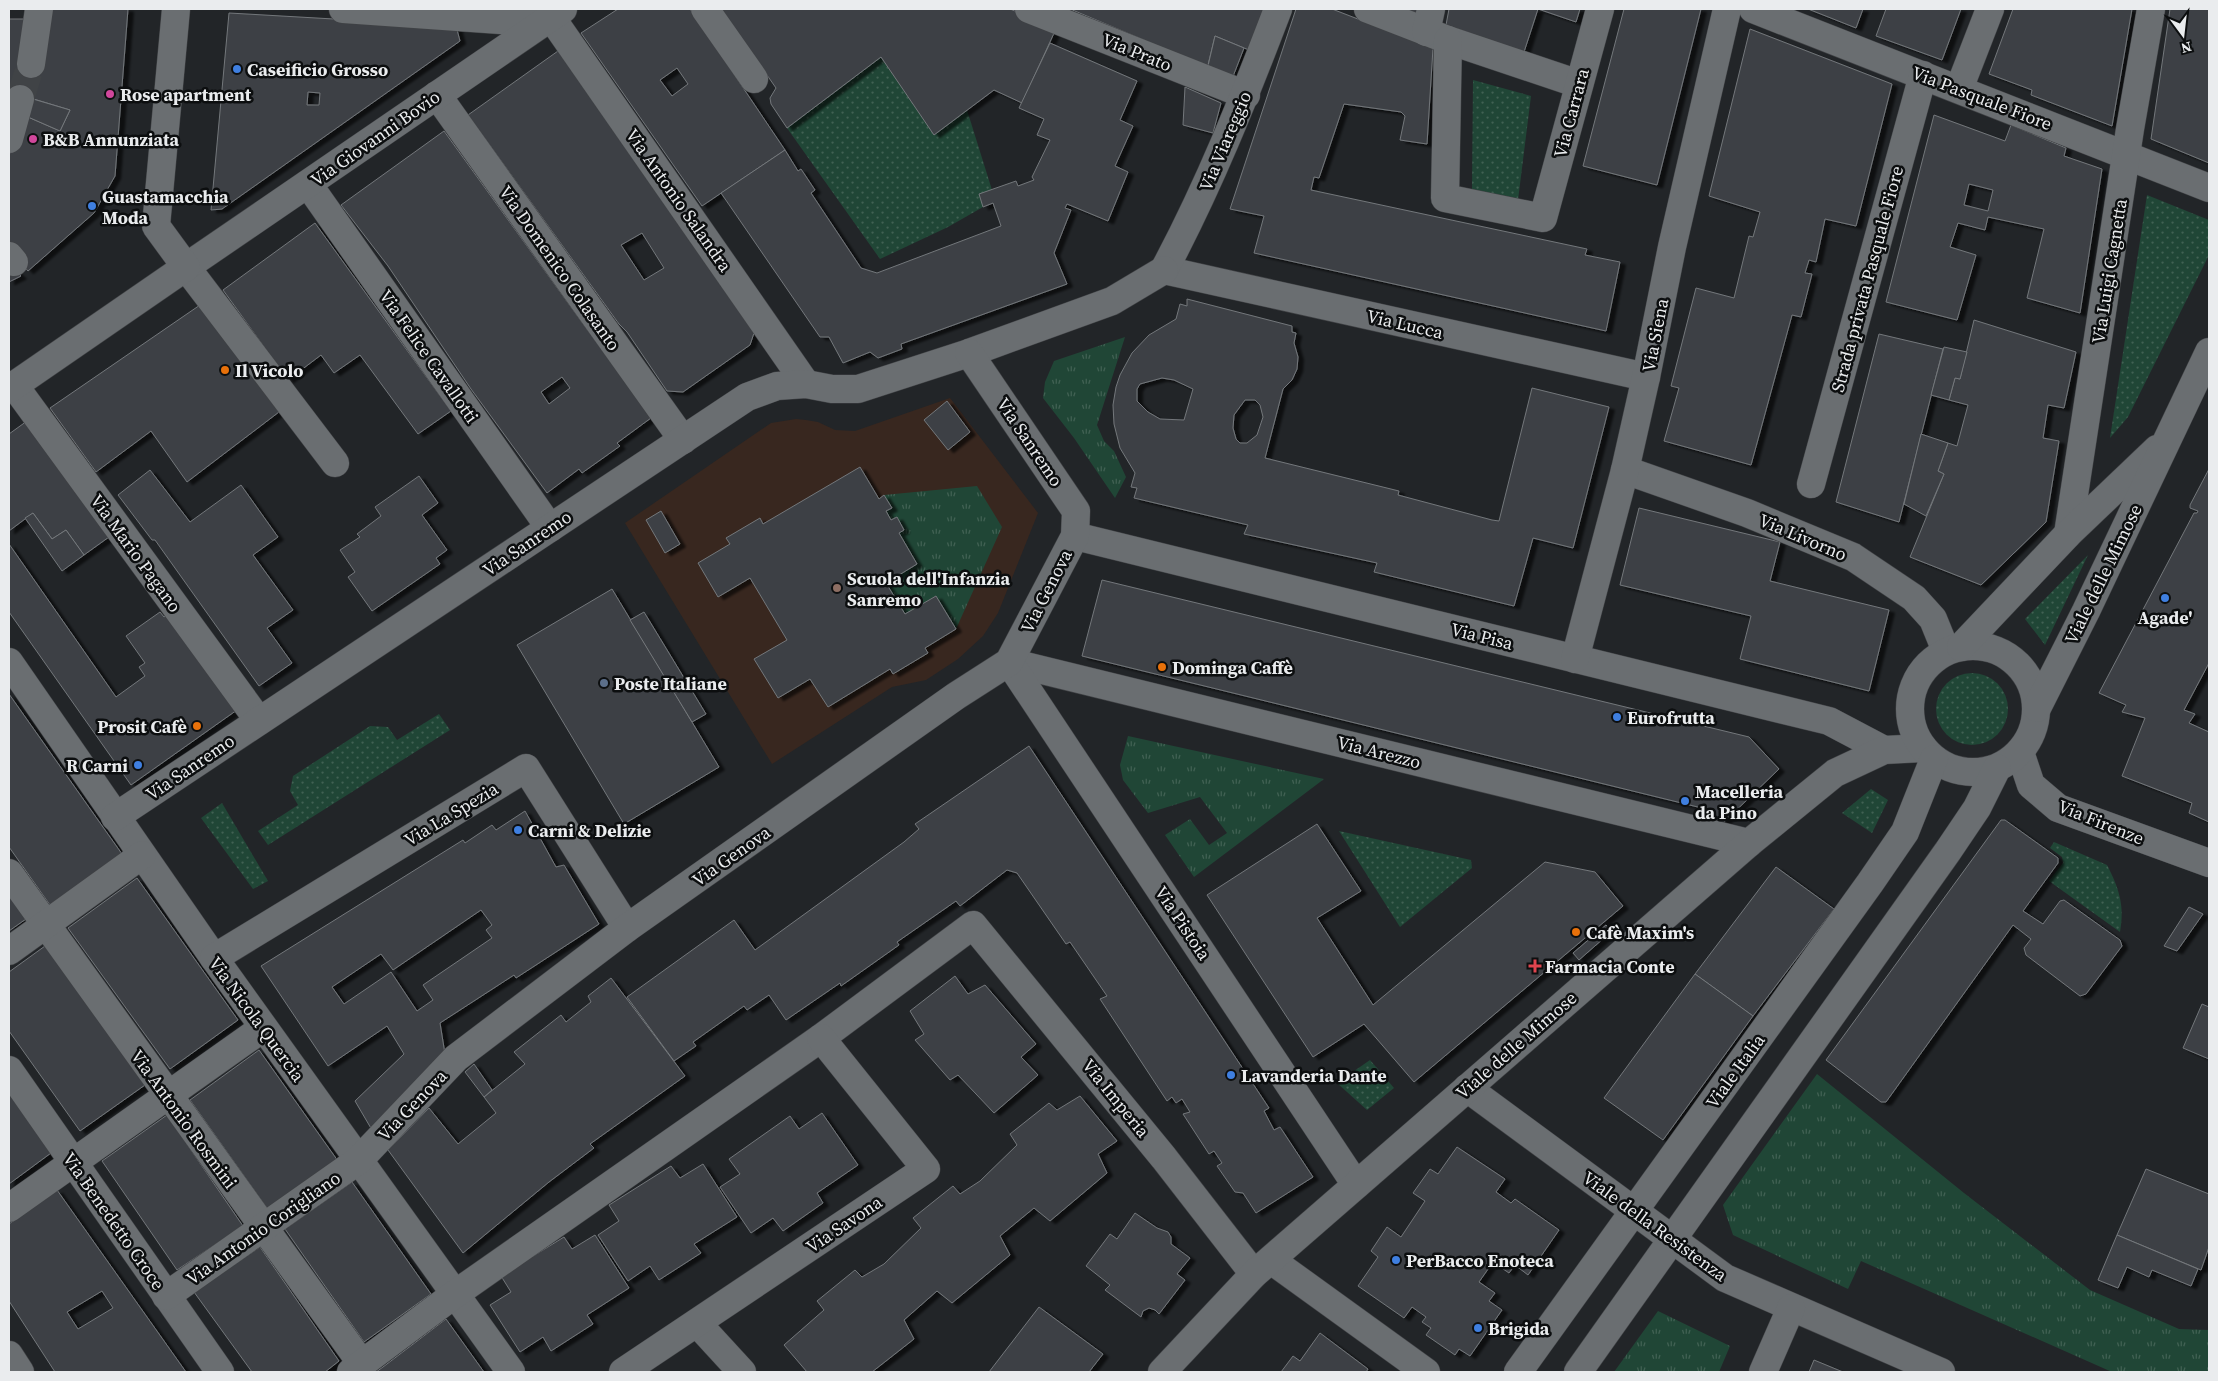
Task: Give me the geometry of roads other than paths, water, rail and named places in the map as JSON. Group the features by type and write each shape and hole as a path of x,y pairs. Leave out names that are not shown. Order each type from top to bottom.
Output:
{"street":[{"path":"31,64 39,9"},
{"path":"176,9 156,226 335,463"},
{"path":"343,9 552,16"},
{"path":"705,9 754,79"},
{"name":"Via Prato","path":"1029,9 1246,95"},
{"name":"Via Viareggio","path":"1164,270 1221,153 1246,95 1278,9"},
{"path":"1368,9 1435,27 1579,84"},
{"name":"Via Carrara","path":"1435,27 1445,198 1543,218 1600,9"},
{"name":"Via Siena","path":"1575,659 1625,470 1646,378 1672,247 1728,9"},
{"name":"Via Pasquale Fiore","path":"1753,9 2209,188"},
{"path":"1959,89 1990,9"},
{"name":"Via Luigi Cagnetta","path":"2068,534 2126,155 2152,9"},
{"name":"Via Giovanni Bovio","path":"11,387 552,16"},
{"name":"Via Antonio Salandra","path":"552,16 806,384"},
{"name":"Strada privata Pasquale Fiore","path":"1811,484 1923,75"},
{"name":"Via Domenico Colasanto","path":"437,95 683,440"},
{"path":"9,139 15,107"},
{"name":"Via Felice Cavallotti","path":"308,184 550,528"},
{"name":"Via Lucca","path":"1164,270 1646,378"},
{"name":"Via Sanremo","path":"115,817 747,397 777,386 806,384 832,389 858,389 969,353 1112,301 1164,270"},
{"name":"Viale delle Mimose","path":"2037,708 2086,611 2209,352"},
{"name":"Via Sanremo","path":"969,353 1076,511 1075,536"},
{"name":"Via Mario Pagano","path":"11,387 259,722"},
{"name":"Viale delle Mimose","path":"1954,649 2068,534 2167,439"},
{"name":"Via Livorno","path":"1625,470 1747,513 1853,557 1914,598 1933,619 1954,649"},
{"name":"Via Pisa","path":"1075,536 1829,721 1884,750"},
{"name":"Via Genova","path":"359,1160 456,1058 627,928 956,696 1009,662 1075,536"},
{"path":"1977,646 1996,650 2012,659 2025,672 2034,689 2037,708 2036,724 2030,739 2020,752 1997,768 1975,773 1953,769 1928,753 1915,734 1910,715 1911,696 1918,678 1930,663 1954,649 1977,646"},
{"name":"Via Arezzo","path":"1009,662 1749,843"},
{"name":"Via Pistoia","path":"1009,662 1356,1185"},
{"name":"Via Nicola Quercia","path":"12,672 263,1028 511,1372"},
{"name":"Viale delle Mimose","path":"1162,1372 1263,1267 1749,843 1835,772 1884,750 1928,753"},
{"name":"Via Firenze","path":"2020,752 2031,785 2058,808 2209,863"},
{"name":"Viale Italia","path":"1518,1372 1905,832 1928,753"},
{"name":"Via La Spezia","path":"214,958 526,768 627,928"},
{"path":"1578,1372 1948,851 1977,808 1997,768"},
{"path":"9,951 142,856"},
{"name":"Via Antonio Rosmini","path":"9,873 45,926 263,1228 356,1368"},
{"name":"Via Imperia","path":"821,1038 973,925 1164,1158 1263,1267 1426,1372"},
{"path":"9,1208 263,1028"},
{"path":"356,1368 455,1294 821,1038"},
{"name":"Via Savona","path":"623,1372 926,1169 821,1038"},
{"name":"Via Benedetto Croce","path":"9,1070 220,1372"},
{"name":"Viale della Resistenza","path":"1467,1088 1725,1278 1941,1372"},
{"name":"Via Antonio Corigliano","path":"166,1296 359,1160"},
{"path":"1762,1372 1791,1308"},
{"path":"697,1323 742,1372"},
{"path":"9,1355 20,1372"}],"tunnel":[{"path":"20,99 31,64"}],"place":[{"name":"Caseificio Grosso","path":"237,69"},
{"name":"Rose apartment","path":"110,94"},
{"name":"B&B Annunziata","path":"33,139"},
{"name":"Guastamacchia Moda","path":"92,206"},
{"name":"Il Vicolo","path":"225,370"},
{"name":"Scuola dell'Infanzia Sanremo","path":"837,588"},
{"name":"Agade'","path":"2165,598"},
{"name":"Dominga Caffè","path":"1162,667"},
{"name":"Poste Italiane","path":"604,683"},
{"name":"Eurofrutta","path":"1617,717"},
{"name":"Prosit Cafè","path":"197,726"},
{"name":"R Carni","path":"138,765"},
{"name":"Macelleria da Pino","path":"1685,801"},
{"name":"Carni & Delizie","path":"518,830"},
{"name":"Cafè Maxim's","path":"1576,932"},
{"name":"Farmacia Conte","path":"1535,966"},
{"name":"Lavanderia Dante","path":"1231,1075"},
{"name":"PerBacco Enoteca","path":"1396,1260"},
{"name":"Brigida","path":"1478,1328"}]}
